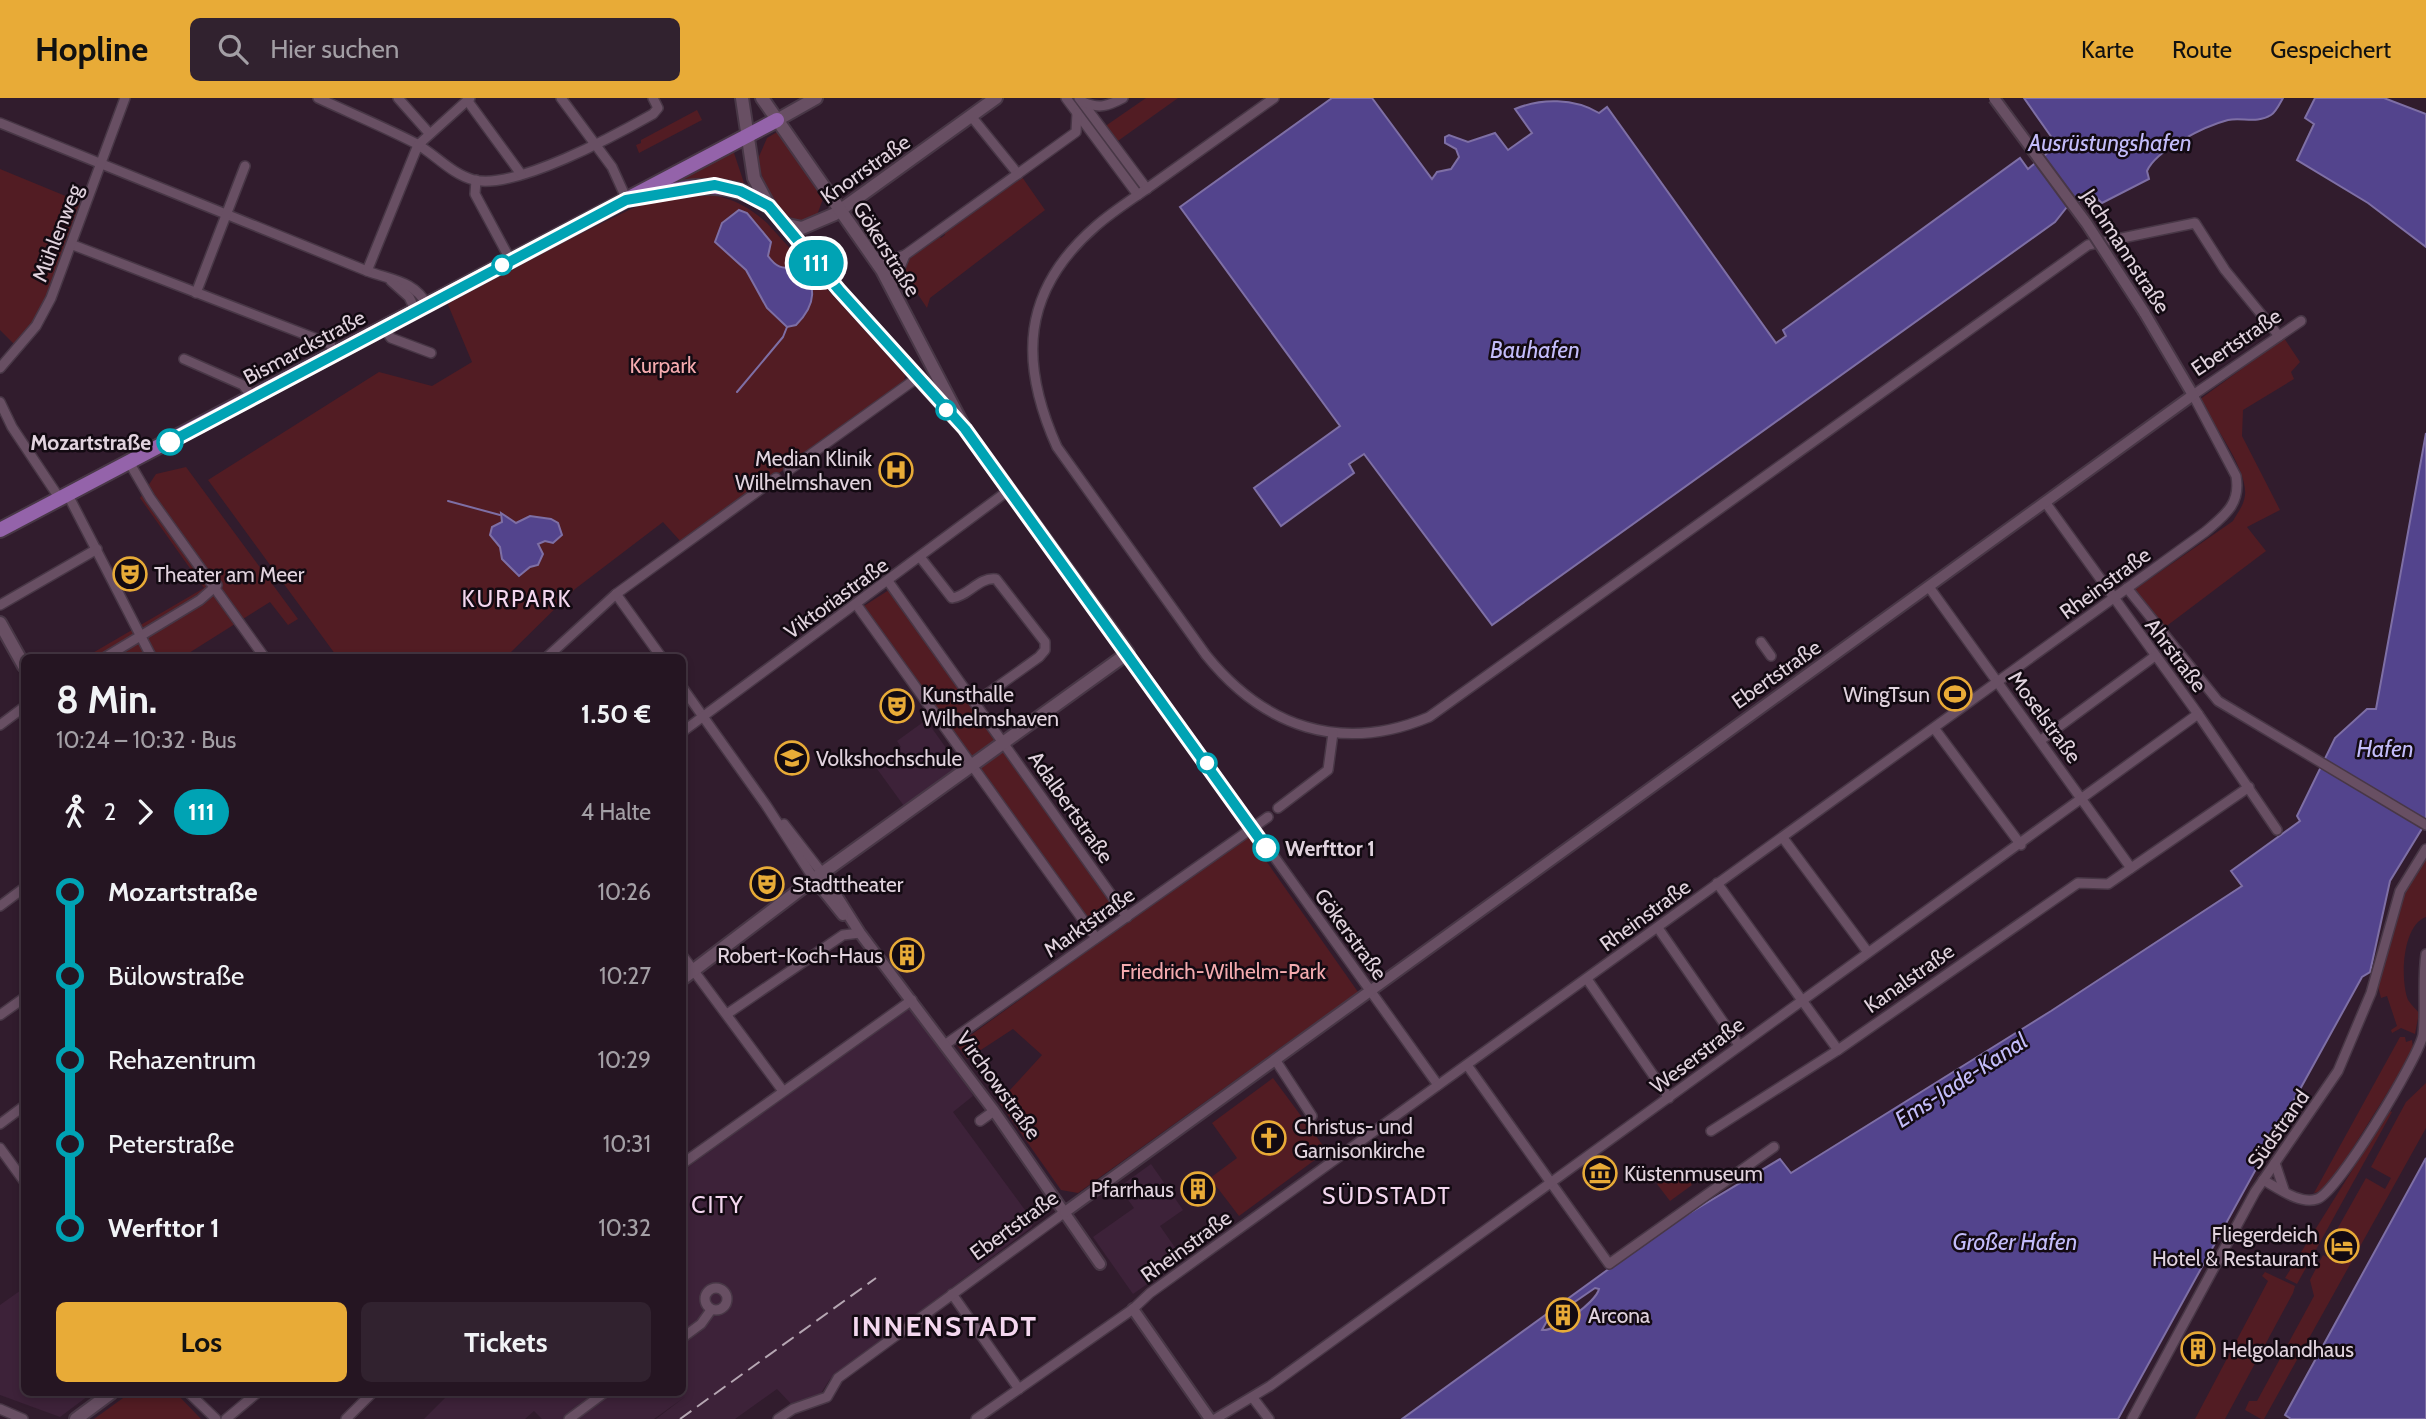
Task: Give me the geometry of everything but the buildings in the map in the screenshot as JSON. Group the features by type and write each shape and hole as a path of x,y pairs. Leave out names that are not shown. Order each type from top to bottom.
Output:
{"main road":[{"name":"Gökerstraße","path":"742,98 754,178 769,206 917,378 965,429 1128,653"},
{"name":"Gökerstraße","path":"762,98 874,257 965,429"},
{"path":"769,98 777,106 802,106"},
{"name":"Bismarckstraße","path":"0,530 816,98"},
{"name":"Knorrstraße","path":"782,224 796,228 814,225 841,211 996,98"},
{"name":"Bismarckstraße","path":"626,200 715,185 740,191 769,206"},
{"path":"814,225 824,213 829,193"},
{"path":"0,623 21,661"},
{"path":"686,976 818,876 1128,653"},
{"path":"76,1419 107,1396"}],"street":[{"name":"Mühlenweg","path":"0,368 36,326 73,245 125,98"},
{"path":"318,98 418,145 439,161 476,180 521,174 595,146 653,114 658,108 653,98"},
{"path":"398,98 429,133"},
{"path":"561,98 612,167 626,200"},
{"path":"1066,98 1138,195"},
{"path":"1080,100 1094,107 1108,106 1123,98"},
{"path":"1274,98 1096,226 1064,259 1035,315 1031,357 1041,410 1057,447 1228,682 1260,708 1284,720 1333,733 1360,735 1389,730 1429,717 2088,245 2195,223 2225,270 2279,336"},
{"name":"Jachmannstraße","path":"1994,98 2087,224 2193,395"},
{"path":"367,271 418,145 468,99 521,174"},
{"path":"1080,100 1147,189"},
{"path":"874,257 889,260 905,255 1076,131 1077,113"},
{"path":"971,116 1018,174"},
{"path":"0,123 390,279 421,308"},
{"path":"1102,149 1111,142"},
{"path":"196,293 245,166"},
{"path":"476,180 475,194 510,261"},
{"path":"73,245 330,344 335,354"},
{"path":"892,287 905,255"},
{"name":"Ebertstraße","path":"778,1419 793,1409 827,1397 838,1378 1065,1212 1173,1138 2193,395 2301,321"},
{"path":"384,328 391,338 431,353"},
{"path":"184,359 243,385 253,398"},
{"path":"789,470 917,378"},
{"name":"Rheinstraße","path":"976,1419 1133,1309 1150,1293 2205,532 2232,508 2239,489 2236,476 2193,395"},
{"path":"0,402 12,427 64,497 97,549 150,654"},
{"path":"129,462 150,498 217,586 262,654"},
{"path":"550,654 616,594 776,478"},
{"name":"Viktoriastraße","path":"686,729 1009,490"},
{"name":"Ahrstraße","path":"2045,502 2277,830"},
{"path":"0,605 97,549"},
{"path":"920,557 952,598 963,595 983,580 996,579 1045,642 1045,650 1039,657 976,702"},
{"path":"912,564 933,576"},
{"name":"Adalbertstraße","path":"888,581 1127,917"},
{"path":"111,654 142,637 217,586"},
{"name":"Moselstraße","path":"1929,587 2132,868"},
{"path":"2127,588 2212,696 2426,825"},
{"path":"616,594 659,654"},
{"path":"856,604 1096,938"},
{"path":"1761,642 1771,656"},
{"name":"Gökerstraße","path":"1128,653 1438,1085"},
{"path":"2041,740 2154,656"},
{"name":"Virchowstraße","path":"686,692 860,933 995,1111 1100,1264"},
{"path":"0,725 21,709"},
{"name":"Weserstraße","path":"1215,1419 1253,1398 1550,1181 1669,1098 1800,999 2021,845 2198,715"},
{"path":"1934,728 2021,845"},
{"path":"1278,808 1328,770 1333,733"},
{"name":"Kanalstraße","path":"1710,1131 1838,1050 2078,883 2108,884 2249,787"},
{"name":"Marktstraße","path":"946,1044 1268,817"},
{"path":"1783,838 1867,951"},
{"name":"Südstrand","path":"2132,1419 2255,1192 2321,1100 2349,1050 2371,993 2400,891 2426,849"},
{"path":"1717,883 1838,1050"},
{"path":"0,906 21,890"},
{"path":"1658,928 1739,1045"},
{"path":"727,1014 843,935 860,933"},
{"path":"2263,1180 2307,1201 2320,1199 2331,1191 2407,1070 2423,1036 2426,954"},
{"path":"686,960 783,1091"},
{"path":"1587,979 1669,1098"},
{"path":"0,1015 21,1000"},
{"path":"686,1161 912,1000"},
{"path":"1276,1061 1312,1116"},
{"path":"1467,1066 1609,1264 1774,1147"},
{"path":"0,1124 21,1108"},
{"path":"980,1121 995,1111"},
{"path":"0,1148 21,1177"},
{"path":"2274,1163 2284,1191"},
{"path":"2255,1192 2284,1191"},
{"path":"953,1294 1019,1389"},
{"path":"1133,1309 1210,1419"},
{"path":"686,1335 701,1324 711,1310"},
{"path":"192,1396 216,1419"},
{"path":"226,1419 253,1396"},
{"path":"346,1419 369,1396"},
{"path":"569,1419 600,1396"},
{"path":"1253,1398 1269,1419"},
{"path":"0,1409 23,1419"}],"shaded area":[{"path":"926,720 959,766 904,806 875,766 901,747 897,741"},
{"path":"909,1007 973,1096 953,1112 1033,1221 1032,1227 830,1379 818,1398 793,1406 777,1389 735,1419 656,1419 686,1396 686,1169"},
{"path":"1151,1164 1183,1210 1160,1226 1183,1259 1133,1294 1093,1237 1134,1208 1119,1187"},
{"path":"21,1290 21,1396 88,1396 60,1417 0,1395 0,1305"},
{"path":"447,1396 686,1396 654,1419 542,1419 534,1411 525,1419 424,1419"}],"green space":[{"path":"1146,98 1178,98 1115,143 1104,127"},
{"path":"697,110 702,120 639,153 636,145 641,143 641,140"},
{"path":"777,132 823,199 817,215 802,222 784,213 772,198 757,161 767,138"},
{"path":"733,150 745,186 720,180 654,189"},
{"path":"0,169 85,204 48,296 39,314 16,346 0,330"},
{"path":"1022,177 1045,210 930,298 927,308 897,263 938,235 941,238 945,235 943,231"},
{"name":"Kurpark","path":"699,193 718,196 736,202 767,223 905,375 904,383 682,543 663,522 575,589 509,654 335,654 208,480 379,372 432,386 472,362 446,300 633,208 662,198"},
{"path":"2284,338 2300,362 2291,372 2294,379 2243,410 2242,436 2280,510 2247,527 2266,551 2164,628 2134,590 2233,521 2245,495 2241,473 2235,460 2199,400"},
{"path":"186,467 298,619 288,625 270,602 187,654 91,654 204,588 140,498 156,474"},
{"path":"892,588 1001,742 972,761 864,606"},
{"path":"1005,749 1119,911 1093,929 977,768"},
{"name":"Friedrich-Wilhelm-Park","path":"1248,835 1358,992 1078,1193 1061,1190 999,1102 1042,1055 1013,1029 967,1059 957,1045"},
{"path":"2426,859 2426,917 2418,922 2412,931 2404,967 2405,991 2408,1000 2419,1013 2415,1034 2401,1028 2392,1033 2391,1030 2397,1026 2387,996 2381,998 2378,986 2405,893"},
{"path":"2400,1037 2405,1037 2406,1042 2412,1040 2413,1048 2406,1063 2332,1181 2322,1191 2314,1193"},
{"path":"1273,1078 1327,1151 1239,1216 1210,1178 1237,1158 1212,1123"},
{"path":"2426,1083 2426,1128 2264,1419 2261,1419 2245,1410 2249,1401 2257,1401 2314,1296 2310,1280 2323,1255 2342,1265 2353,1242 2335,1233 2366,1178 2385,1189 2391,1178 2371,1167 2406,1102"},
{"path":"2389,1111 2392,1112 2297,1284 2285,1278"},
{"path":"1680,1167 1692,1185 1670,1201 1657,1184"},
{"path":"2265,1272 2295,1286 2293,1293 2225,1419 2195,1419 2268,1281 2262,1276"},
{"path":"126,1396 179,1396 201,1419 94,1419"}],"water":[{"name":"Bauhafen","path":"1332,98 1372,98 1432,179 1437,172 1451,169 1459,157 1456,149 1445,143 1445,137 1449,135 1468,142 1495,133 1508,150 1532,133 1515,109 1546,101 1579,104 1599,113 1607,107 1776,343 1786,336 1783,330 2020,158 2028,169 2057,145 2024,98 2283,98 2275,112 2266,118 2228,120 2182,140 2152,163 2147,171 2149,179 2102,203 2092,194 2067,207 2055,222 1492,625 1364,454 1349,464 1354,473 1281,526 1254,488 1340,426 1180,207"},
{"path":"2315,98 2384,98 2426,114 2426,247 2368,203 2297,160 2314,124 2305,118"},
{"path":"739,210 747,213 771,242 768,256 774,263 787,268 796,266 809,280 811,302 796,325 787,327 767,308 746,270 715,242 722,223"},
{"name":"Großer Hafen","path":"2426,433 2426,822 2390,881 2370,972 2362,977 2118,1419 1402,1419 1668,1226 1780,1159 1791,1173 2051,1011 2242,886 2231,871 2300,821 2297,816 2335,738 2367,709 2376,709","holes":["1595,1288 1599,1289 1591,1301 1574,1315 1556,1326 1542,1330 1547,1321"]},
{"path":"501,513 516,523 530,516 551,519 558,523 562,535 553,543 545,541 538,544 543,554 538,565 530,567 519,576 502,559 500,547 490,535 492,527 502,522"},
{"path":"2426,1158 2426,1419 2291,1419 2285,1415"}],"waterway":[{"path":"737,392 783,337 787,327"},
{"path":"448,501 500,515"}],"railway":[{"path":"680,1419 876,1278"}],"bus line":[{"name":"111","path":"170,442 626,200 693,186 715,185 740,191 769,206 839,290 965,429 1207,762 1266,848"}],"place":[{"name":"Mozartstraße","path":"170,442"},
{"name":"Median Klinik Wilhelmshaven","path":"896,470"},
{"name":"Theater am Meer","path":"130,574"},
{"name":"WingTsun","path":"1955,694"},
{"name":"Kunsthalle Wilhelmshaven","path":"897,706"},
{"name":"Volkshochschule","path":"792,758"},
{"name":"Werfttor 1","path":"1266,848"},
{"name":"Stadttheater","path":"767,884"},
{"name":"Robert-Koch-Haus","path":"907,955"},
{"name":"Christus- und Garnisonkirche","path":"1269,1138"},
{"name":"Küstenmuseum","path":"1600,1173"},
{"name":"Pfarrhaus","path":"1198,1189"},
{"name":"Fliegerdeich Hotel & Restaurant","path":"2342,1246"},
{"name":"Arcona","path":"1563,1315"},
{"name":"Helgolandhaus","path":"2198,1349"}],"district":[{"name":"KURPARK","path":"517,599"},
{"name":"SÜDSTADT","path":"1387,1196"},
{"name":"CITY","path":"718,1205"},
{"name":"INNENSTADT","path":"945,1326"}],"water label":[{"name":"Ausrüstungshafen","path":"2110,143"},
{"name":"Hafen","path":"2385,749"},
{"name":"Ems-Jade-Kanal","path":"1961,1080"}]}
